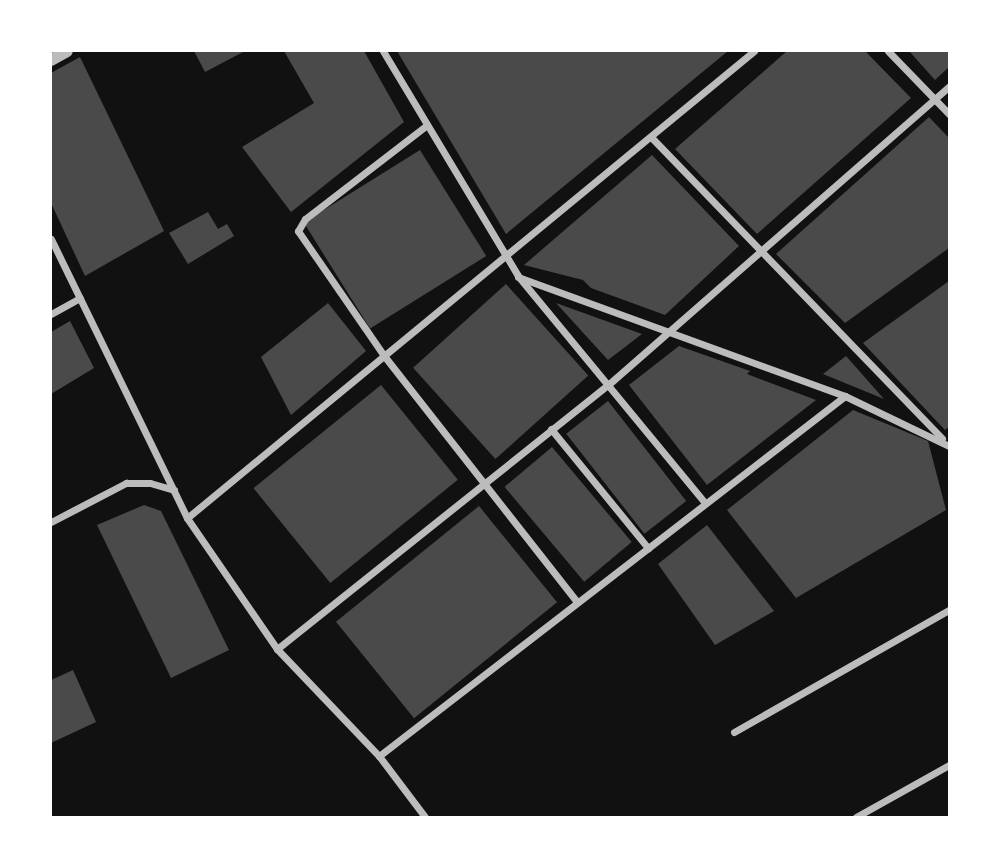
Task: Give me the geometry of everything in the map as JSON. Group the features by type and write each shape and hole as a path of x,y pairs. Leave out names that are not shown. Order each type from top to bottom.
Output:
{"street":[{"path":"51,60 67,51"},
{"path":"383,51 518,276 705,503"},
{"path":"187,518 507,258 754,51"},
{"path":"888,51 949,114"},
{"path":"277,649 609,384 949,86"},
{"path":"427,125 305,219 298,232 386,357 482,485 578,602"},
{"path":"651,137 758,251 949,445"},
{"path":"51,240 187,518 277,649 379,755 425,817"},
{"path":"518,276 845,396 949,445"},
{"path":"51,314 80,298"},
{"path":"379,755 845,396"},
{"path":"551,429 648,548"},
{"path":"51,522 126,483 150,483 174,491"},
{"path":"734,732 949,610"},
{"path":"856,817 949,765"}],"building":[{"path":"194,51 245,51 205,72"},
{"path":"284,51 364,51 404,122 291,212 242,147 314,103"},
{"path":"397,51 728,51 506,234"},
{"path":"787,51 865,51 911,98 757,234 675,149"},
{"path":"909,51 949,51 949,67 935,80"},
{"path":"80,57 164,231 85,276 51,203 51,73"},
{"path":"929,117 949,138 949,248 845,323 776,254"},
{"path":"420,150 486,256 370,329 304,223"},
{"path":"652,155 739,246 665,315 591,288 583,280 524,265"},
{"path":"208,212 218,229 227,224 234,236 188,264 169,233"},
{"path":"949,281 949,427 945,430 863,343"},
{"path":"506,284 588,375 495,459 413,368"},
{"path":"328,303 366,351 291,415 261,357"},
{"path":"556,303 642,334 608,360"},
{"path":"70,321 94,368 51,394 51,332"},
{"path":"679,346 750,371 747,374 816,400 707,485 629,385"},
{"path":"846,356 884,399 823,374"},
{"path":"381,385 458,480 330,583 254,488"},
{"path":"608,401 686,501 644,534 566,434"},
{"path":"853,410 928,441 946,510 796,598 727,510"},
{"path":"552,447 632,542 584,582 505,487"},
{"path":"144,505 161,511 229,650 171,678 97,525"},
{"path":"479,506 557,602 414,718 336,622"},
{"path":"707,525 774,611 715,645 658,564"},
{"path":"73,670 96,722 51,743 51,680"}]}
